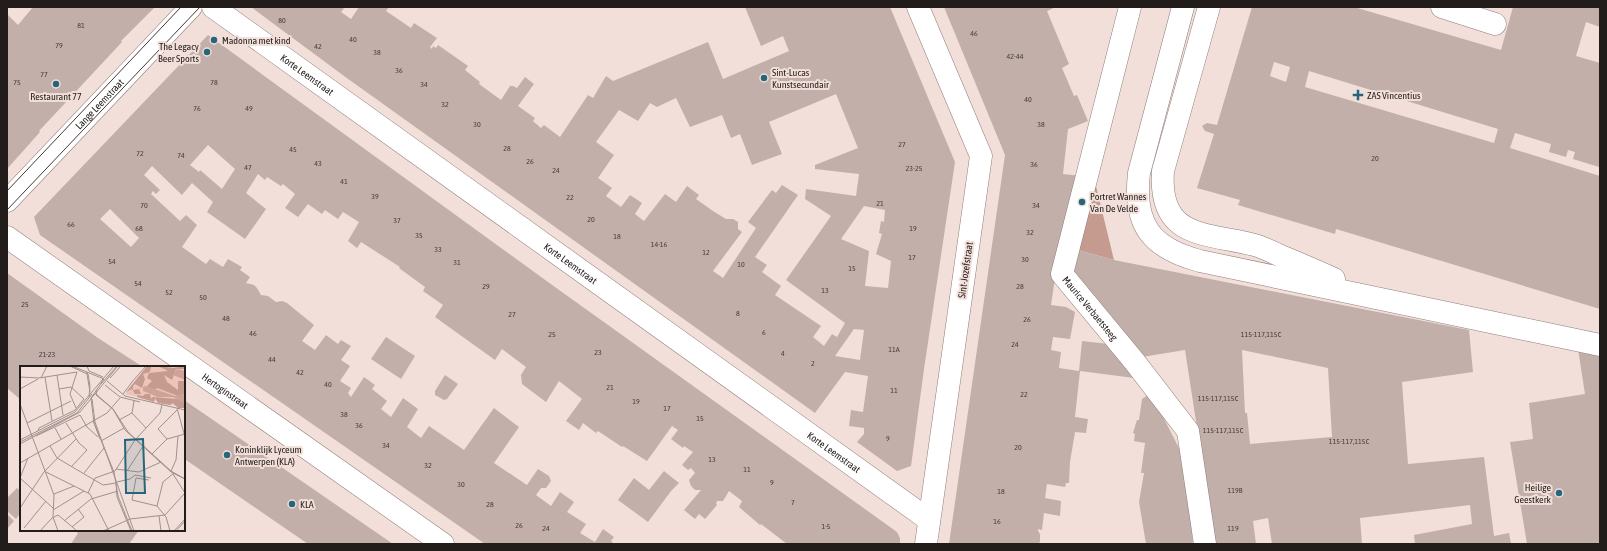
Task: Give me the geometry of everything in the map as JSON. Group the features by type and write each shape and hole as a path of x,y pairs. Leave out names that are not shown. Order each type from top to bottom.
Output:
{"street":[{"name":"Lange Leemstraat","path":"7,201 191,7"},
{"name":"Korte Leemstraat","path":"213,7 929,520"},
{"name":"Sint-Jozefstraat","path":"918,7 981,156 926,544"},
{"name":"Maurice Verbaetsteeg","path":"1130,7 1062,274 1134,360 1188,431 1205,544"},
{"path":"1183,7 1139,173 1137,192 1138,209 1145,226 1154,239 1167,249 1183,256 1600,345"},
{"path":"1209,7 1163,171 1162,187 1164,200 1170,214 1180,225 1195,232 1259,246 1375,297"},
{"path":"1442,7 1495,24"},
{"name":"Hertoginstraat","path":"7,237 443,544"}],"shaded area":[{"path":"1095,182 1114,260 1078,250"}],"building":[{"path":"33,7 155,7 121,41 122,42 39,131 40,132 7,169 7,14 18,25"},
{"path":"251,7 345,7 341,12 351,19 359,7 389,7 386,11 411,28 414,23 437,38 430,47 432,49 433,46 436,48 438,45 468,66 465,70 480,82 479,84 501,100 510,86 517,88 525,77 534,84 518,106 535,118 533,121 541,128 544,125 560,137 588,95 593,98 606,76 613,81 708,42 723,79 789,51 783,36 761,46 745,7 890,7 955,162 911,466 897,471 857,442 864,434 864,428 849,426 851,410 863,412 868,376 845,372 815,413 344,76","holes":["836,94 858,148 815,165 815,169 859,174 856,196 806,189 805,199 831,216 786,280 845,323 837,337 832,334 824,346 813,337 821,326 775,295 781,286 762,272 767,265 755,257 798,195 782,185 776,193 772,190 748,222 756,228 723,278 713,271 742,232 738,229 738,222 733,219 726,219 713,211 696,199 699,195 687,186 676,202 665,194 644,221 635,214 642,203 630,195 621,207 606,196 612,188 598,178 614,155 596,142 619,110 638,121 650,103 657,107 676,98 690,127 722,115 731,138 740,134 752,165 782,154 769,122","864,206 885,210 884,222 881,221 879,233 882,234 876,254 891,261 888,288 865,286 869,251 841,239","854,329 864,330 860,360 835,356"]},
{"path":"944,7 1056,7 1047,11 1069,64 1062,68 1074,96 1077,95 1088,121 1068,129 1063,174 1081,176 1055,278 1051,305 1066,307 1075,312 1070,339 1053,337 1051,350 1061,352 1059,368 1079,371 1082,341 1109,344 1134,378 1080,371 1075,417 1088,419 1086,433 1075,432 1070,462 1069,483 1066,483 1065,487 1047,484 1045,498 1061,501 1060,516 1044,513 1042,530 1038,529 1040,534 1040,542 1037,544 949,544 1005,155"},
{"path":"1252,7 1354,7 1501,50 1513,7 1600,7 1600,27 1586,22 1576,56 1600,63 1599,167 1573,159 1575,152 1568,150 1566,157 1549,152 1551,144 1515,133 1510,148 1600,176 1600,309 1336,229 1335,234 1238,205 1240,200 1197,188 1214,134 1205,131 1202,126 1207,123 1217,125","holes":["1274,62 1290,67 1286,82 1270,76","1309,71 1498,129 1494,143 1305,87"]},
{"path":"208,35 548,282 897,532 900,538 900,544 787,544 761,524 760,525 739,507 742,501 729,491 723,501 717,501 717,505 705,519 699,514 695,519 684,510 701,490 695,490 691,486 689,480 695,473 691,468 688,470 682,465 693,452 684,446 683,448 671,439 678,430 672,426 647,461 598,431 596,433 583,423 579,430 566,421 582,399 559,381 546,402 522,384 521,375 526,367 502,349 495,360 435,317 443,305 423,291 425,287 399,268 400,267 361,242 357,248 348,241 359,222 343,212 338,219 325,210 322,214 308,204 298,217 285,208 295,194 283,184 281,186 267,177 265,180 258,174 246,193 266,209 245,239 207,212 213,202 192,183 182,195 152,166 144,175 160,190 156,194 153,191 151,194 180,221 186,215 197,225 182,247 206,264 210,259 223,267 228,259 242,267 240,270 250,277 246,283 254,285 261,295 268,296 276,302 282,301 287,303 314,325 302,341 315,350 326,335 338,344 341,340 351,346 341,360 350,366 340,381 351,388 348,393 351,397 364,377 375,385 372,389 387,401 381,409 391,417 403,398 418,409 407,427 421,438 429,426 464,450 494,408 519,427 494,463 527,485 538,469 549,476 551,481 546,488 541,488 536,495 551,506 560,492 574,502 567,512 586,524 580,533 595,542 603,529 614,537 611,541 614,544 485,544 40,235 34,217","holes":["208,145 235,169 222,189 200,170 199,172 190,165","110,209 139,238 131,247 100,219"]},
{"path":"1078,250 1114,260 1469,330 1473,372 1402,382 1408,464 1484,457 1494,536 1509,533 1511,544 1415,544 1414,535 1472,524 1470,505 1360,518 1362,544 1272,544 1268,518 1253,521 1256,544 1215,544 1185,350 1142,357 1073,272","holes":["1242,350 1328,368 1332,437 1250,444 1247,413 1245,413"]},
{"path":"7,273 98,338 141,366 20,366 20,399 7,388"},
{"path":"386,337 415,356 401,379 371,359"},
{"name":"Heilige Geestkerk","path":"1578,349 1600,353 1600,544 1527,544 1510,442 1533,439 1529,403 1585,394"},
{"path":"445,375 458,384 447,399 444,400 435,395 435,391"},
{"path":"1148,395 1160,411 1179,448 1187,477 1193,544 1146,544 1139,502 1144,473 1141,473 1145,443 1134,441 1135,434 1133,433 1137,420 1139,420 1142,399"},
{"name":"KLA","path":"185,401 393,544 308,544 186,460 185,462"},
{"path":"664,471 679,483 671,491 648,522 618,500 634,478 649,490"},
{"path":"17,488 20,491 20,513 16,519 7,511 7,498"},
{"path":"7,514 14,521 7,529"},
{"path":"75,531 138,531 129,544 71,544 78,533"}],"tram line":[{"path":"7,191 181,7"},
{"path":"7,210 200,7"}],"place":[{"name":"Madonna met kind","path":"214,40"},
{"name":"The Legacy Beer Sports","path":"207,52"},
{"name":"Sint-Lucas Kunstsecundair","path":"764,78"},
{"name":"Restaurant 77","path":"56,84"},
{"name":"ZAS Vincentius","path":"1358,95"},
{"name":"Portret Wannes Van De Velde","path":"1082,202"},
{"name":"Koninklijk Lyceum Antwerpen (KLA)","path":"227,455"},
{"name":"Heilige Geestkerk","path":"1559,493"},
{"name":"KLA","path":"292,504"}]}
